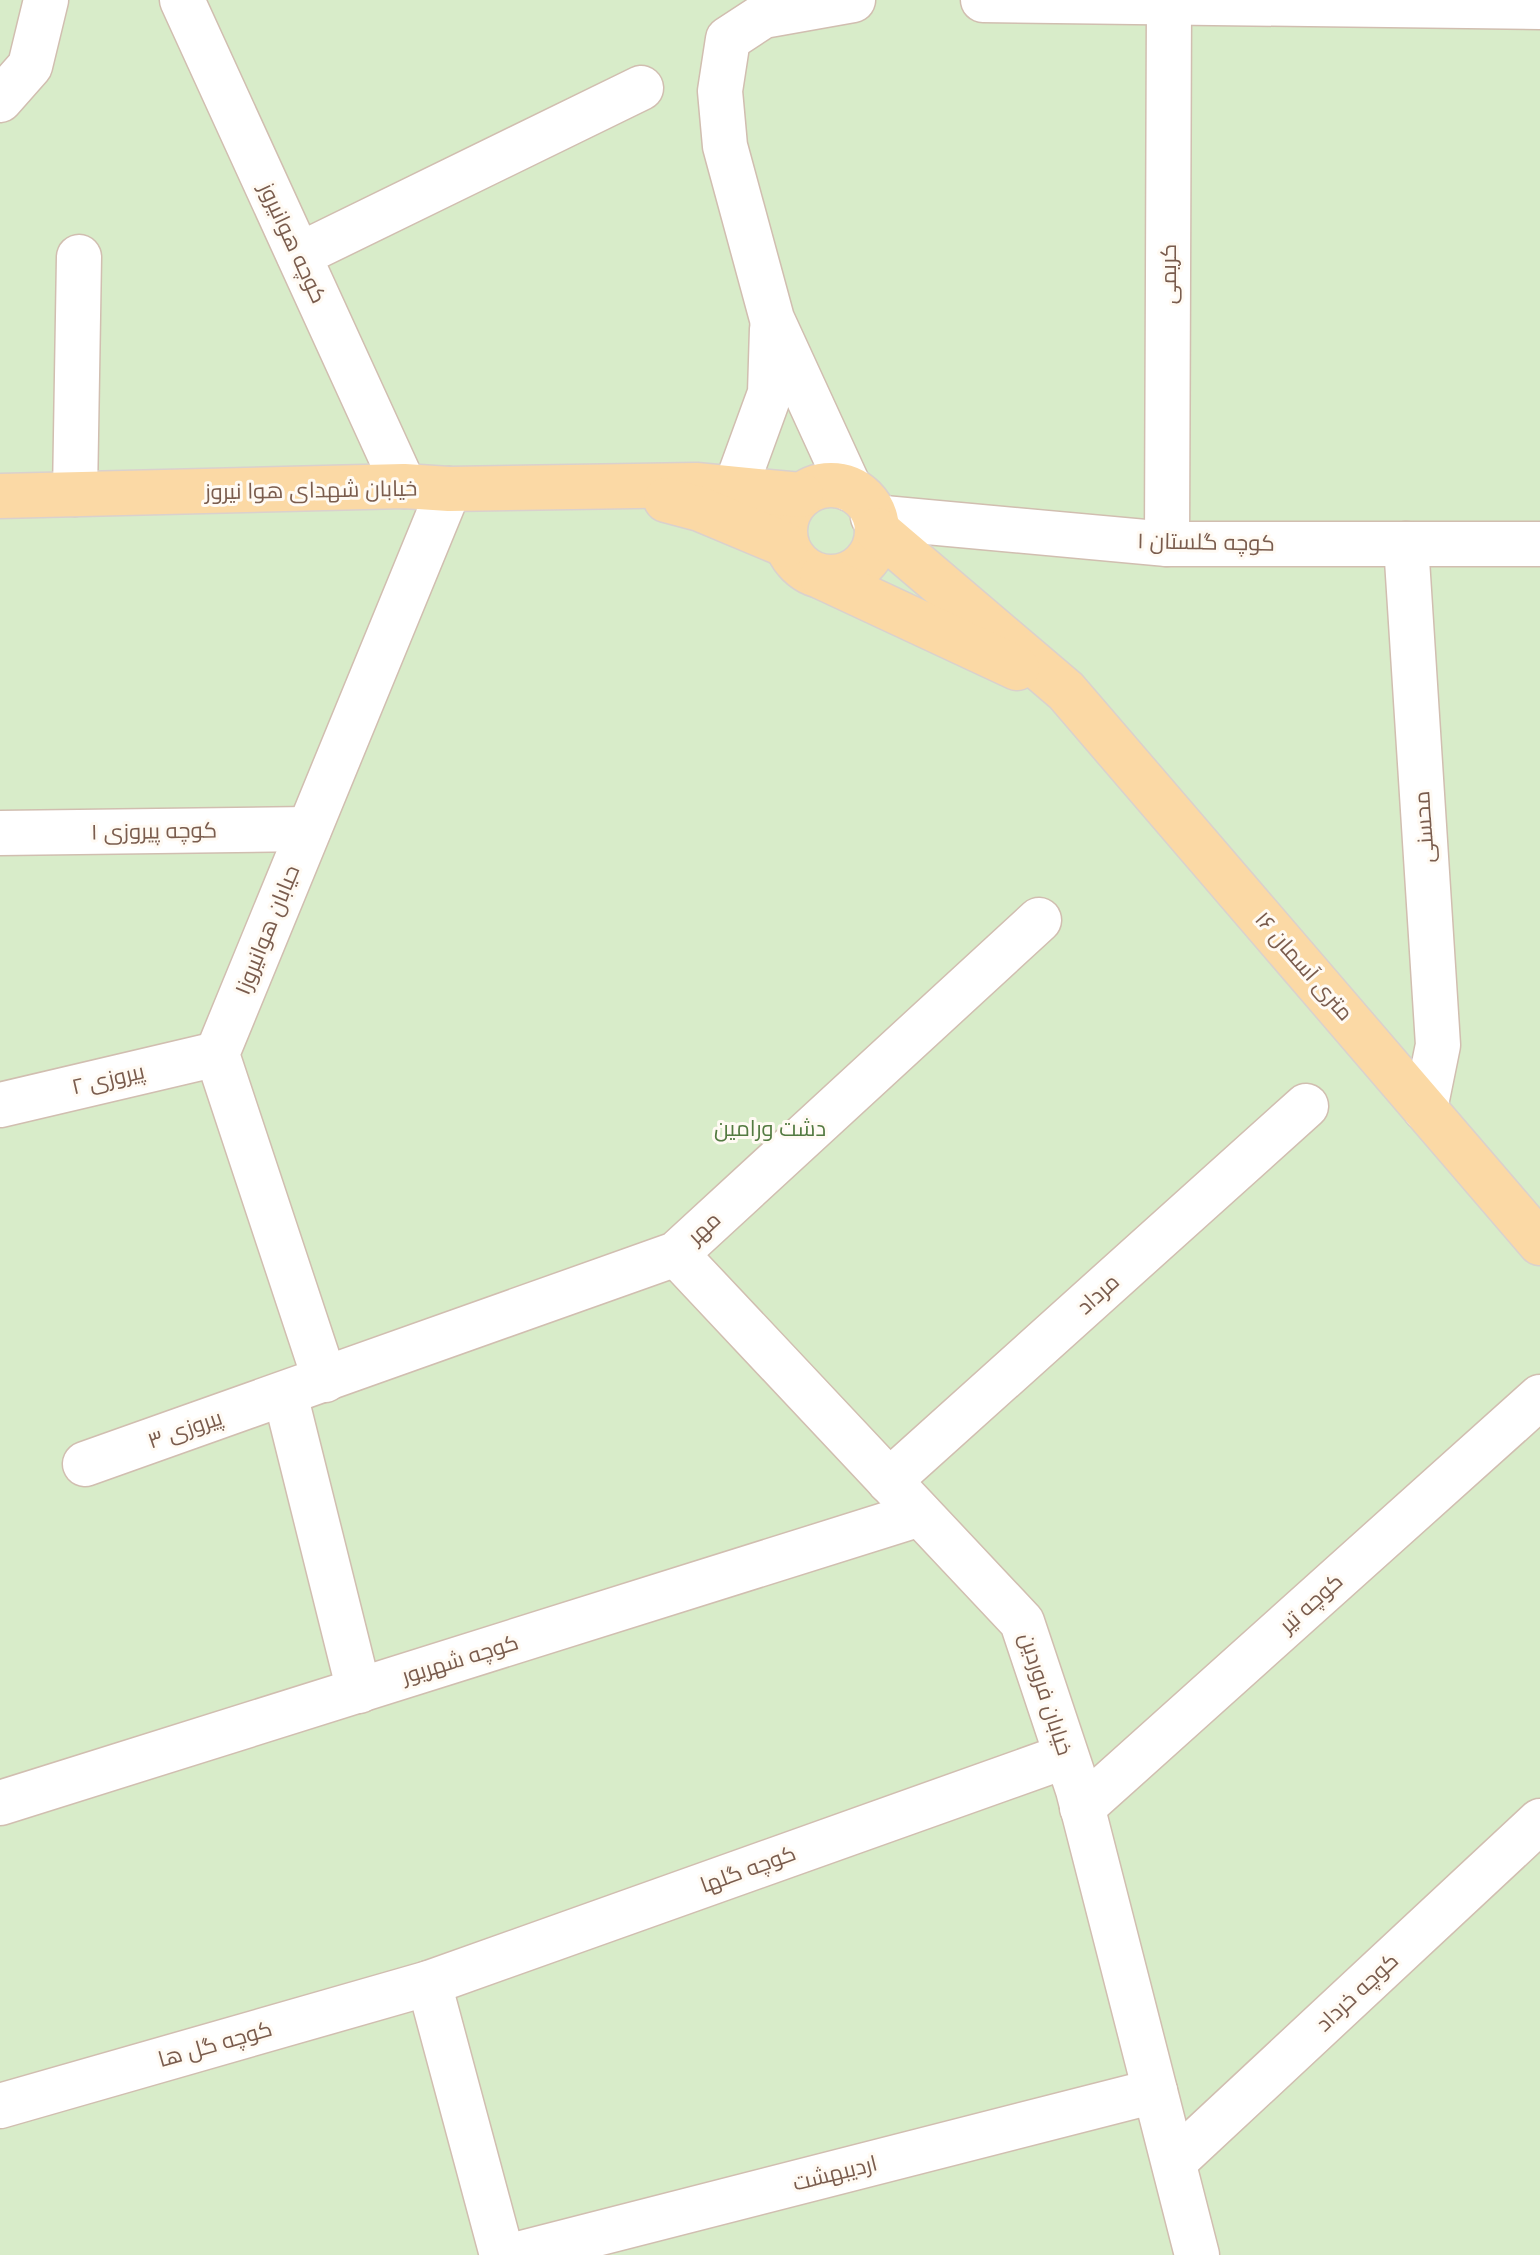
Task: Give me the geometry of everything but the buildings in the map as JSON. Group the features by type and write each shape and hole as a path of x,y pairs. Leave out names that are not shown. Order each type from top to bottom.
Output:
{"main road":[{"name":"خیابان شهدای هوا نیروز","path":"0,496 404,486 449,489 696,485 801,495"},
{"path":"825,485 867,512 870,557 849,574 822,577 799,566 786,545 786,517 801,495 825,485"},
{"name":"خیابان شهدای هوا نیروز","path":"621,487 700,509 786,545"},
{"name":"۱۶ متری آسمان","path":"867,512 1066,691 1540,1243"},
{"name":"۱۶ متری آسمان","path":"822,577 1066,691"}],"street":[{"path":"0,100 30,66 46,0"},
{"name":"کوچه هوانیروز","path":"182,0 404,486"},
{"path":"853,0 763,16 728,39 720,91 725,146 772,319 867,512"},
{"path":"983,0 1540,7"},
{"name":"کریمی","path":"1167,544 1169,4"},
{"path":"299,255 641,88"},
{"path":"75,494 79,257"},
{"path":"735,489 770,393 772,319"},
{"name":"حیابان هوانیروز۱","path":"217,1054 449,489"},
{"name":"کوچه گلستان ۱","path":"867,512 1167,544 1540,544"},
{"name":"محسنی","path":"1406,544 1438,1045 1425,1109"},
{"name":"کوچه پیروزی ۱","path":"0,833 309,829"},
{"name":"مهر","path":"285,1394 676,1254 1039,920"},
{"path":"217,1054 325,1380"},
{"name":"پیروزی ۲","path":"0,1105 217,1054"},
{"name":"مرداد","path":"889,1481 1306,1106"},
{"name":"خیابان فروردین","path":"676,1254 1022,1622 1082,1808 1197,2255"},
{"path":"285,1394 359,1691"},
{"name":"پیروزی ۳","path":"85,1464 285,1394"},
{"name":"کوچه تیر","path":"1082,1808 1540,1397"},
{"name":"کوچه شهریور","path":"0,1803 920,1514"},
{"name":"کوچه گلها","path":"429,1983 1066,1756"},
{"name":"کوچه خرداد","path":"1174,2162 1540,1821"},
{"path":"429,1983 502,2255"},
{"name":"کوچه گل ها","path":"0,2106 429,1983"},
{"name":"اردیبهشت","path":"514,2255 1155,2091"}],"green space":[{"name":"دشت ورامین","path":"0,0 1540,0 1540,2255 0,2255"}]}
